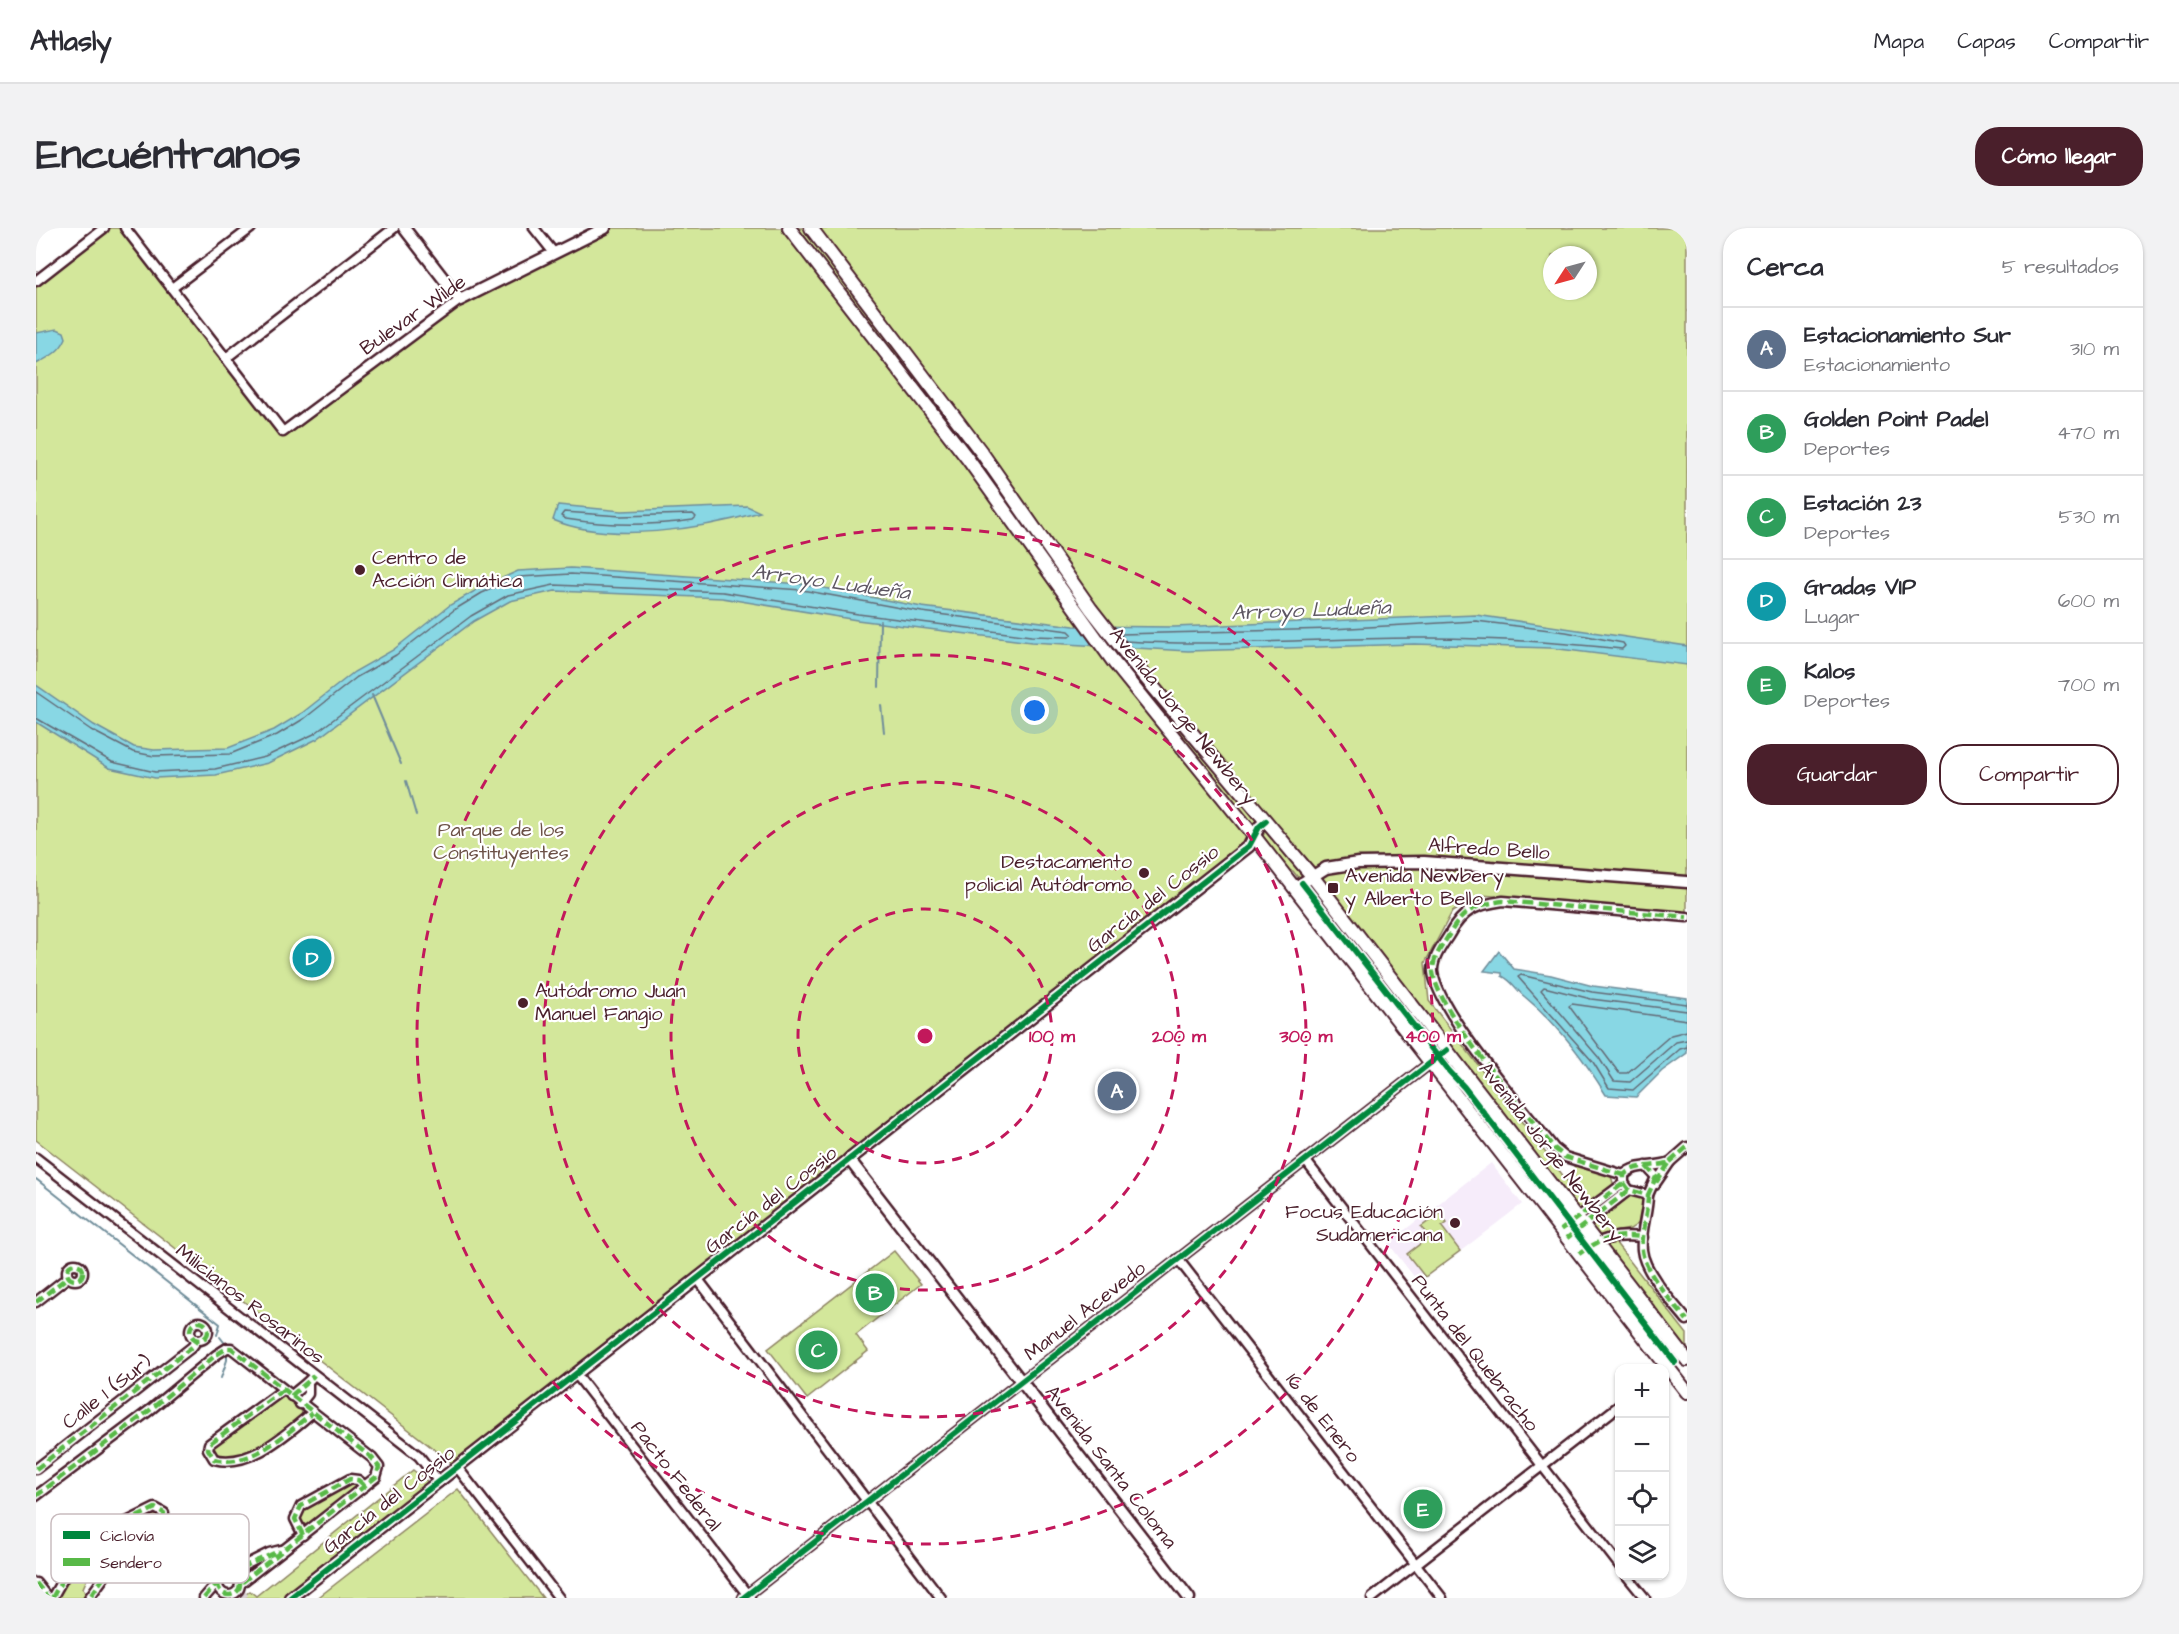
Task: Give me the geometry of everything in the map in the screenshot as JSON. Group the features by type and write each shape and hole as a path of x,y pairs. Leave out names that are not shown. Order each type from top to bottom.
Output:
{"main road":[{"name":"Avenida Jorge Newbery","path":"789,228 967,458 1072,608 1115,664 1254,836 1564,1234 1662,1364"},
{"name":"Avenida Jorge Newbery","path":"811,228 982,453 1091,609 1134,664 1312,876 1685,1357"},
{"name":"Avenida Jorge Newbery","path":"1669,1372 1687,1392"}],"street":[{"path":"36,281 104,228"},
{"path":"124,228 226,358 394,228"},
{"path":"172,288 251,228"},
{"path":"404,228 460,300"},
{"path":"534,228 554,253"},
{"name":"Bulevar Wilde","path":"226,358 283,432 460,300 605,228"},
{"name":"García del Cossio","path":"290,1598 1249,846 1266,821"},
{"name":"Alfredo Bello","path":"1294,888 1326,868 1358,863 1424,862 1687,882"},
{"path":"1648,1195 1565,1156 1554,1148 1447,1010 1433,972 1435,960 1458,918 1466,911 1490,903 1503,901 1687,917"},
{"name":"Manuel Acevedo","path":"747,1597 1447,1050"},
{"path":"1687,1148 1670,1162 1648,1195 1642,1250 1645,1260 1665,1293 1687,1320"},
{"name":"Milicianos Rosarinos","path":"36,1158 419,1456 439,1482"},
{"name":"Avenida Santa Coloma","path":"849,1159 1189,1598"},
{"name":"Punta del Quebracho","path":"1305,1160 1615,1560"},
{"path":"1564,1234 1626,1183 1635,1167 1657,1167 1670,1162"},
{"path":"1646,1166 1654,1172 1655,1184"},
{"path":"1579,1254 1596,1242 1622,1234 1643,1237"},
{"name":"16 de Enero","path":"1178,1259 1442,1598"},
{"path":"36,1302 68,1277"},
{"path":"697,1278 941,1598"},
{"name":"Calle 1 (Sur)","path":"36,1469 192,1347 197,1340"},
{"path":"36,1496 150,1410 177,1385 227,1347 376,1462 379,1473 249,1579"},
{"path":"1669,1367 1685,1357"},
{"name":"Pacto Federal","path":"576,1374 747,1597"},
{"path":"291,1396 299,1388 308,1384 314,1375"},
{"path":"300,1404 308,1394 308,1384"},
{"path":"283,1390 209,1444 208,1449 214,1459 233,1459 263,1450 312,1413"},
{"path":"1372,1598 1615,1410"},
{"path":"457,1467 558,1598"},
{"path":"303,1535 295,1519 301,1506 350,1479 358,1480 365,1486"},
{"path":"143,1514 155,1508 160,1509 162,1514"},
{"path":"249,1563 269,1553 284,1549"},
{"path":"1631,1580 1645,1598"},
{"path":"36,1583 48,1598"},
{"path":"52,1598 61,1583"},
{"path":"89,1598 100,1583"},
{"path":"204,1598 217,1583"},
{"path":"218,1583 219,1589 233,1593 245,1583"}],"shaded area":[{"name":"Focus Educación Sudamericana","path":"1491,1163 1522,1204 1419,1283 1388,1243"}],"green space":[{"name":"Parque de los Constituyentes","path":"104,228 125,228 283,431 460,300 605,228 1687,228 1687,912 1481,895 1452,912 1425,963 1429,1001 1568,1182 1575,1165 1580,1164 1610,1173 1614,1186 1594,1202 1604,1214 1627,1195 1632,1194 1643,1200 1642,1221 1630,1229 1608,1233 1687,1334 1687,1360 1312,877 1302,883 1293,871 1288,871 1261,838 1264,834 1259,828 1249,846 457,1467 36,1140 36,281"},
{"path":"1313,894 1319,896 1430,1038 1429,1044 1423,1044 1312,902 1310,897"},
{"path":"1448,1068 1453,1069 1558,1203 1555,1209 1551,1209 1446,1074"},
{"path":"1440,1213 1447,1223 1442,1227 1460,1251 1425,1277 1407,1254 1429,1237 1421,1227"},
{"path":"1591,1245 1667,1347 1659,1349 1584,1252"},
{"path":"894,1251 921,1284 856,1335 868,1351 807,1399 768,1349"},
{"path":"283,1396 301,1406 302,1416 274,1439 251,1452 240,1456 216,1456 212,1447"},
{"path":"413,1470 433,1486 290,1598 241,1598 250,1591 256,1596"},
{"path":"352,1482 360,1486 307,1526 299,1519 300,1511"},
{"path":"458,1489 543,1598 318,1598 320,1596"},
{"path":"66,1583 85,1583 83,1588 85,1598 58,1598"}],"water":[{"path":"57,329 64,332 66,338 64,343 54,354 36,364 36,333"},
{"path":"558,505 622,511 747,506 760,512 711,524 628,532 576,527 553,520"},
{"name":"Arroyo Ludueña","path":"571,568 803,584 922,607 1074,626 1174,627 1476,615 1687,646 1687,665 1551,648 1414,644 1188,651 1031,642 857,620 722,598 555,591 510,601 474,621 317,739 268,763 216,775 155,778 109,768 36,722 36,685 94,725 134,747 154,750 228,748 274,730 302,713 354,672 393,650 450,605 480,588 518,571"},
{"path":"1499,951 1514,969 1551,975 1593,986 1687,998 1687,1053 1662,1071 1636,1097 1606,1095 1579,1055 1537,1007 1502,976 1502,973 1484,971"}],"waterway":[{"path":"879,687 880,621"},
{"path":"372,695 401,764"},
{"path":"881,705 884,732"},
{"path":"406,781 416,815"},
{"path":"36,1179 220,1324 217,1335"},
{"path":"220,1337 227,1346"},
{"path":"221,1378 227,1352"}],"tunnel":[{"path":"242,1594 245,1598"}],"marked path":[{"path":"1624,1175 1565,1157 1554,1148 1484,1062 1450,1012 1438,990 1433,972 1434,962 1454,927 1465,914 1477,907 1503,901 1687,917"},
{"path":"1670,1162 1687,1147"},
{"path":"1646,1166 1656,1177 1648,1195 1629,1190 1624,1183 1624,1175 1629,1171 1639,1167 1670,1162 1655,1184"},
{"path":"1561,1230 1624,1183"},
{"path":"1567,1238 1629,1190"},
{"path":"1648,1195 1642,1236 1644,1259 1660,1287 1687,1320"},
{"path":"1579,1254 1609,1238 1643,1237"},
{"path":"75,1264 83,1272 75,1280 67,1272 75,1264"},
{"path":"36,1302 68,1277"},
{"path":"199,1322 205,1325 208,1331 205,1337 199,1340 193,1337 190,1331 193,1325 199,1322"},
{"path":"36,1469 192,1347 197,1340"},
{"path":"36,1496 150,1410 216,1355 231,1348 372,1458 379,1467 376,1477 249,1577"},
{"path":"291,1396 314,1375"},
{"path":"283,1390 209,1444 208,1449 214,1459 228,1461 254,1454 279,1439 312,1413"},
{"path":"303,1535 295,1519 301,1506 350,1479 358,1480 365,1486"},
{"path":"143,1514 155,1508 164,1514"},
{"path":"249,1564 279,1551"},
{"path":"36,1583 48,1598"},
{"path":"52,1598 61,1583"},
{"path":"89,1598 100,1583"},
{"path":"204,1598 217,1583"},
{"path":"218,1583 221,1592 229,1595 237,1592 240,1584"}],"cycle path":[{"path":"290,1598 1249,846 1259,827 1266,821"},
{"path":"1302,883 1464,1087 1675,1362"},
{"path":"743,1598 1447,1050"}],"place":[{"name":"Centro de Acción Climática","path":"360,570"},
{"name":"Destacamento policial Autódromo","path":"1144,873"},
{"name":"Avenida Newbery y Alberto Bello","path":"1333,888"},
{"name":"Gradas VIP","path":"312,958"},
{"name":"Autódromo Juan Manuel Fangio","path":"523,1003"},
{"name":"Estacionamiento Sur","path":"1117,1091"},
{"name":"Focus Educación Sudamericana","path":"1455,1223"},
{"name":"Golden Point Padel","path":"875,1293"},
{"name":"Estación 23","path":"818,1350"},
{"name":"Kalos","path":"1423,1509"}]}
